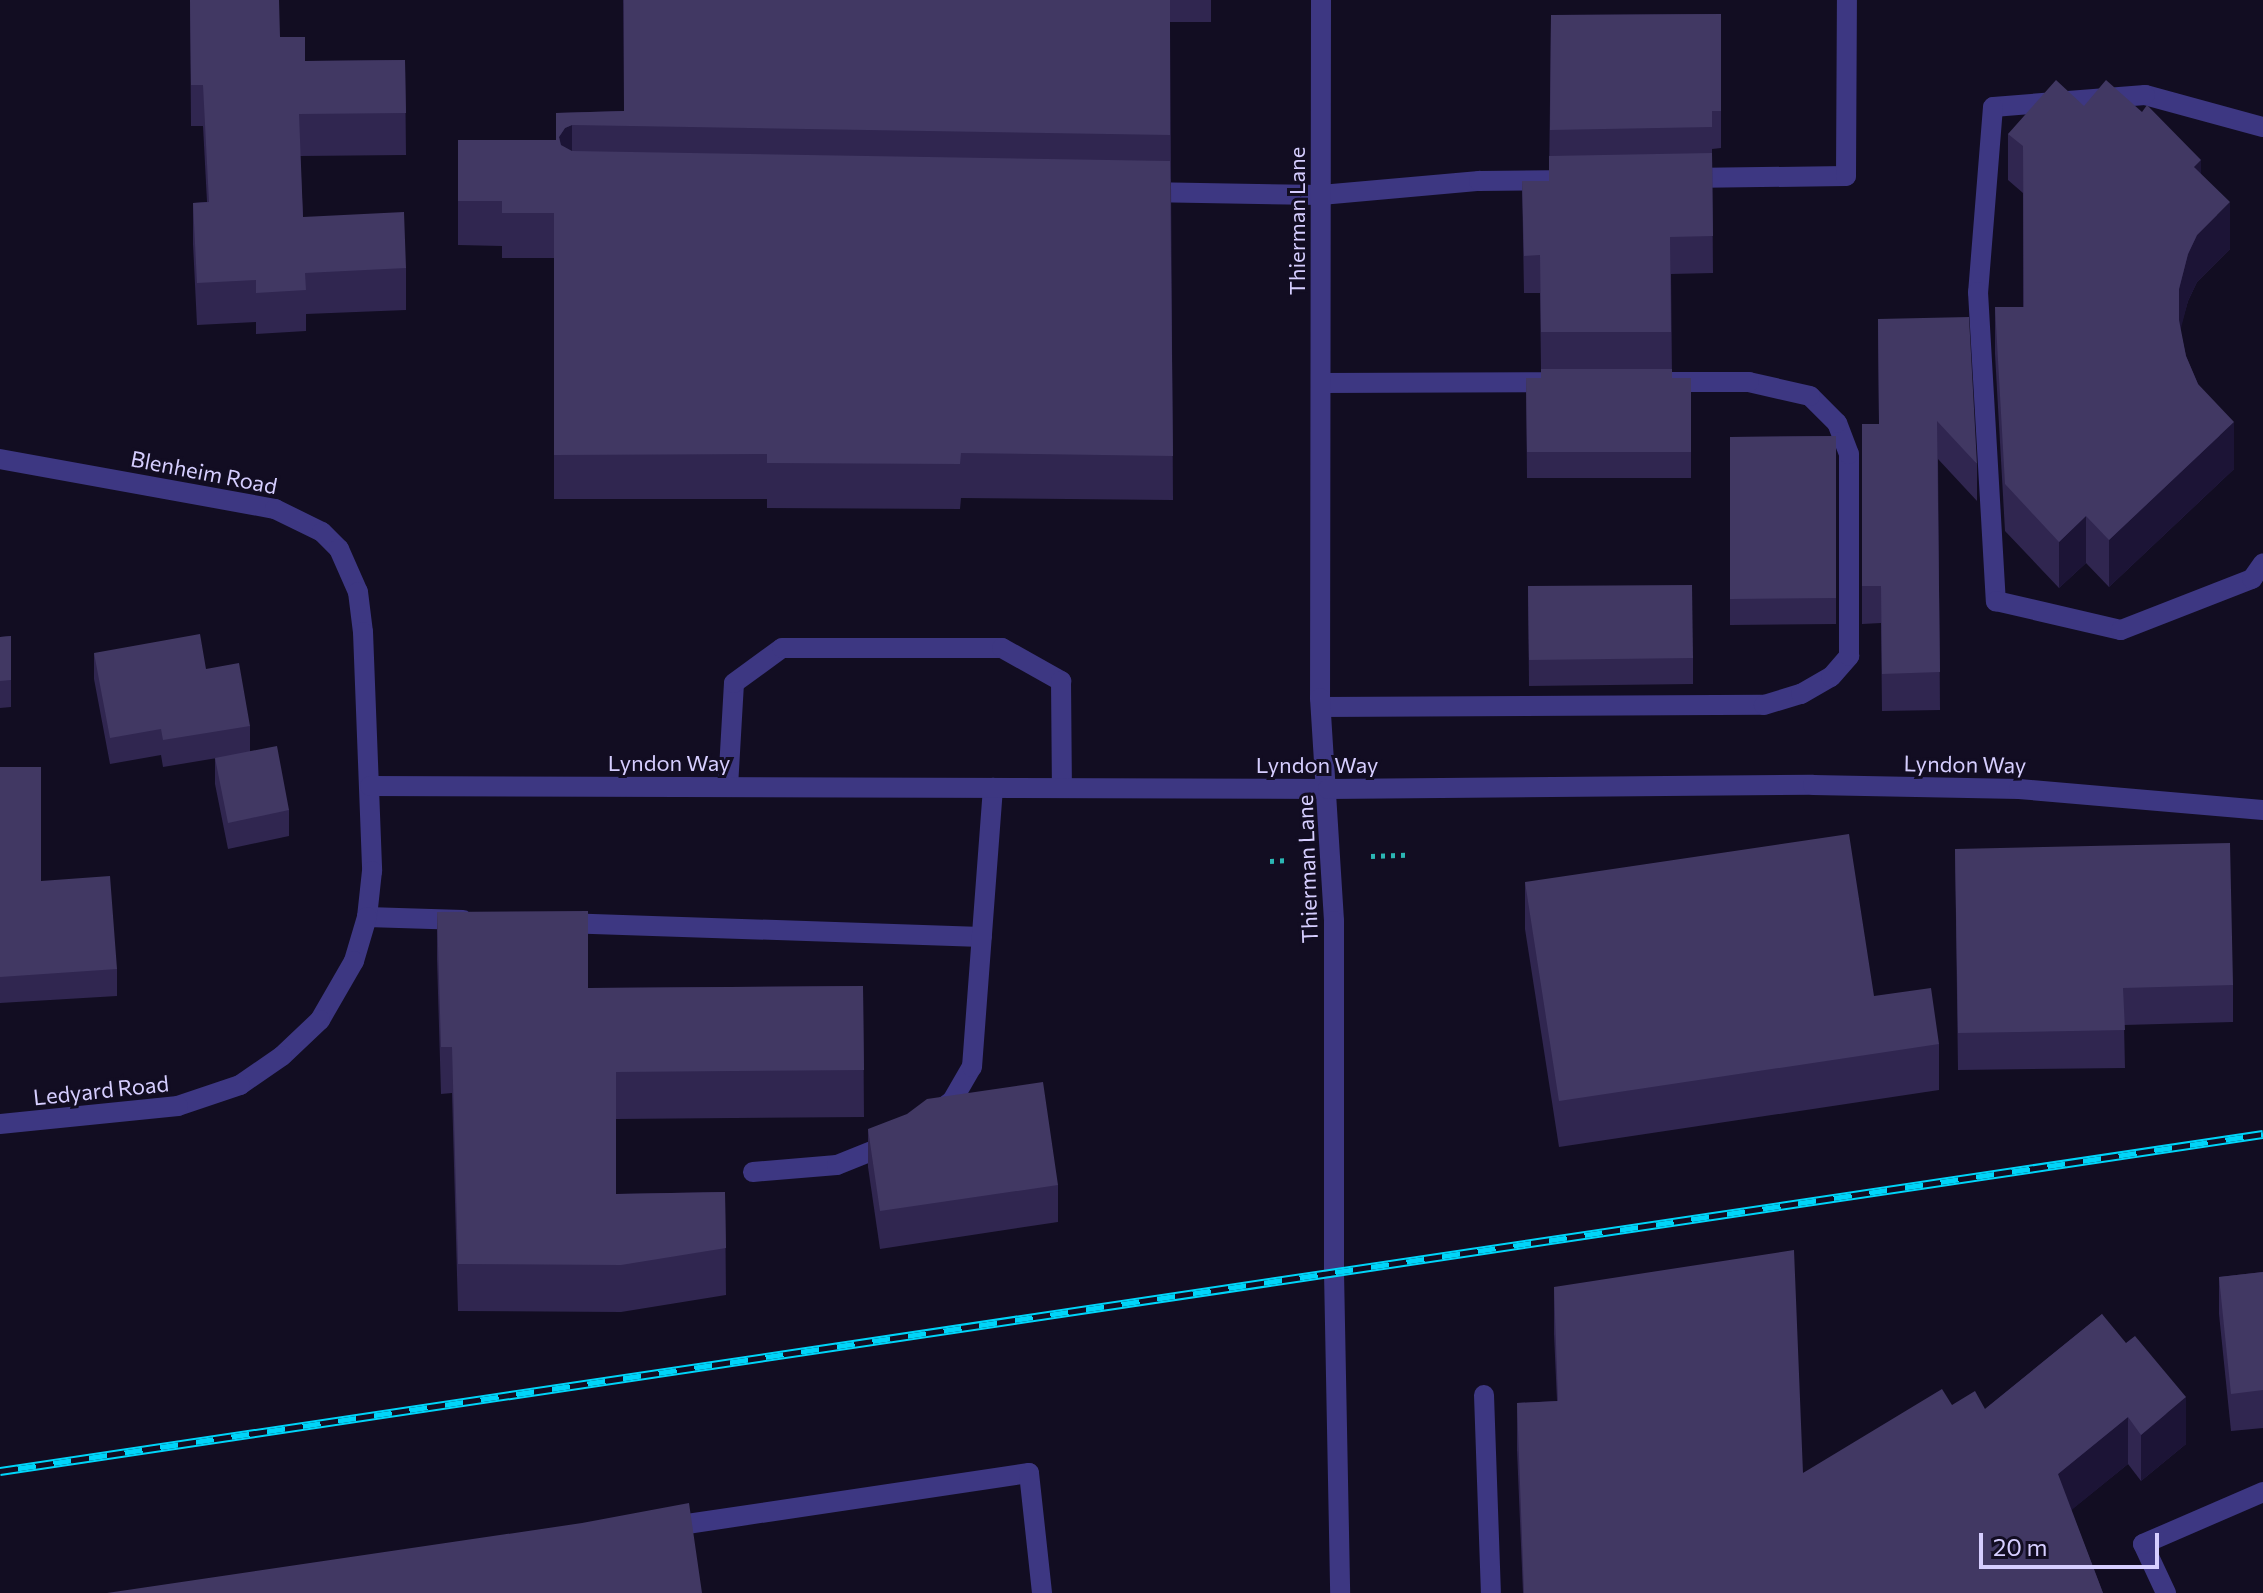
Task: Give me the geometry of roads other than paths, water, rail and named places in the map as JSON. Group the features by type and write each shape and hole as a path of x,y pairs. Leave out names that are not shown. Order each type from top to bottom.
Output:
{"street":[{"name":"Thierman Lane","path":"1321,0 1321,707 1334,921 1334,1272 1340,1593"},
{"path":"1671,179 1846,176 1847,0"},
{"path":"2263,127 2145,95 1993,107 1978,292 1996,601 2121,630 2252,579 2263,563"},
{"path":"1122,191 1321,195 1479,181 1591,180"},
{"path":"1321,383 1575,382"},
{"path":"1321,707 1764,705 1801,694 1831,677 1849,656 1849,454 1837,423 1810,396 1749,382 1638,382"},
{"name":"Blenheim Road","path":"0,459 275,509 322,532 339,549 358,592 363,632 370,786"},
{"path":"728,787 734,683 782,648 1002,648 1061,681 1062,788"},
{"name":"Lyndon Way","path":"370,786 1328,789 1798,785 2003,788 2263,810"},
{"name":"Ledyard Road","path":"0,1124 178,1106 240,1085 282,1056 320,1020 354,961 367,917 372,871 370,786"},
{"path":"753,1172 837,1165 902,1139 952,1101 972,1067 993,788"},
{"path":"367,917 478,921"},
{"path":"541,923 982,937"},
{"path":"1484,1395 1491,1593"},
{"path":"652,1530 1029,1473 1042,1593"},
{"path":"2166,1593 2143,1544 2263,1492"}],"railway":[{"path":"0,1471 2263,1134"}]}
